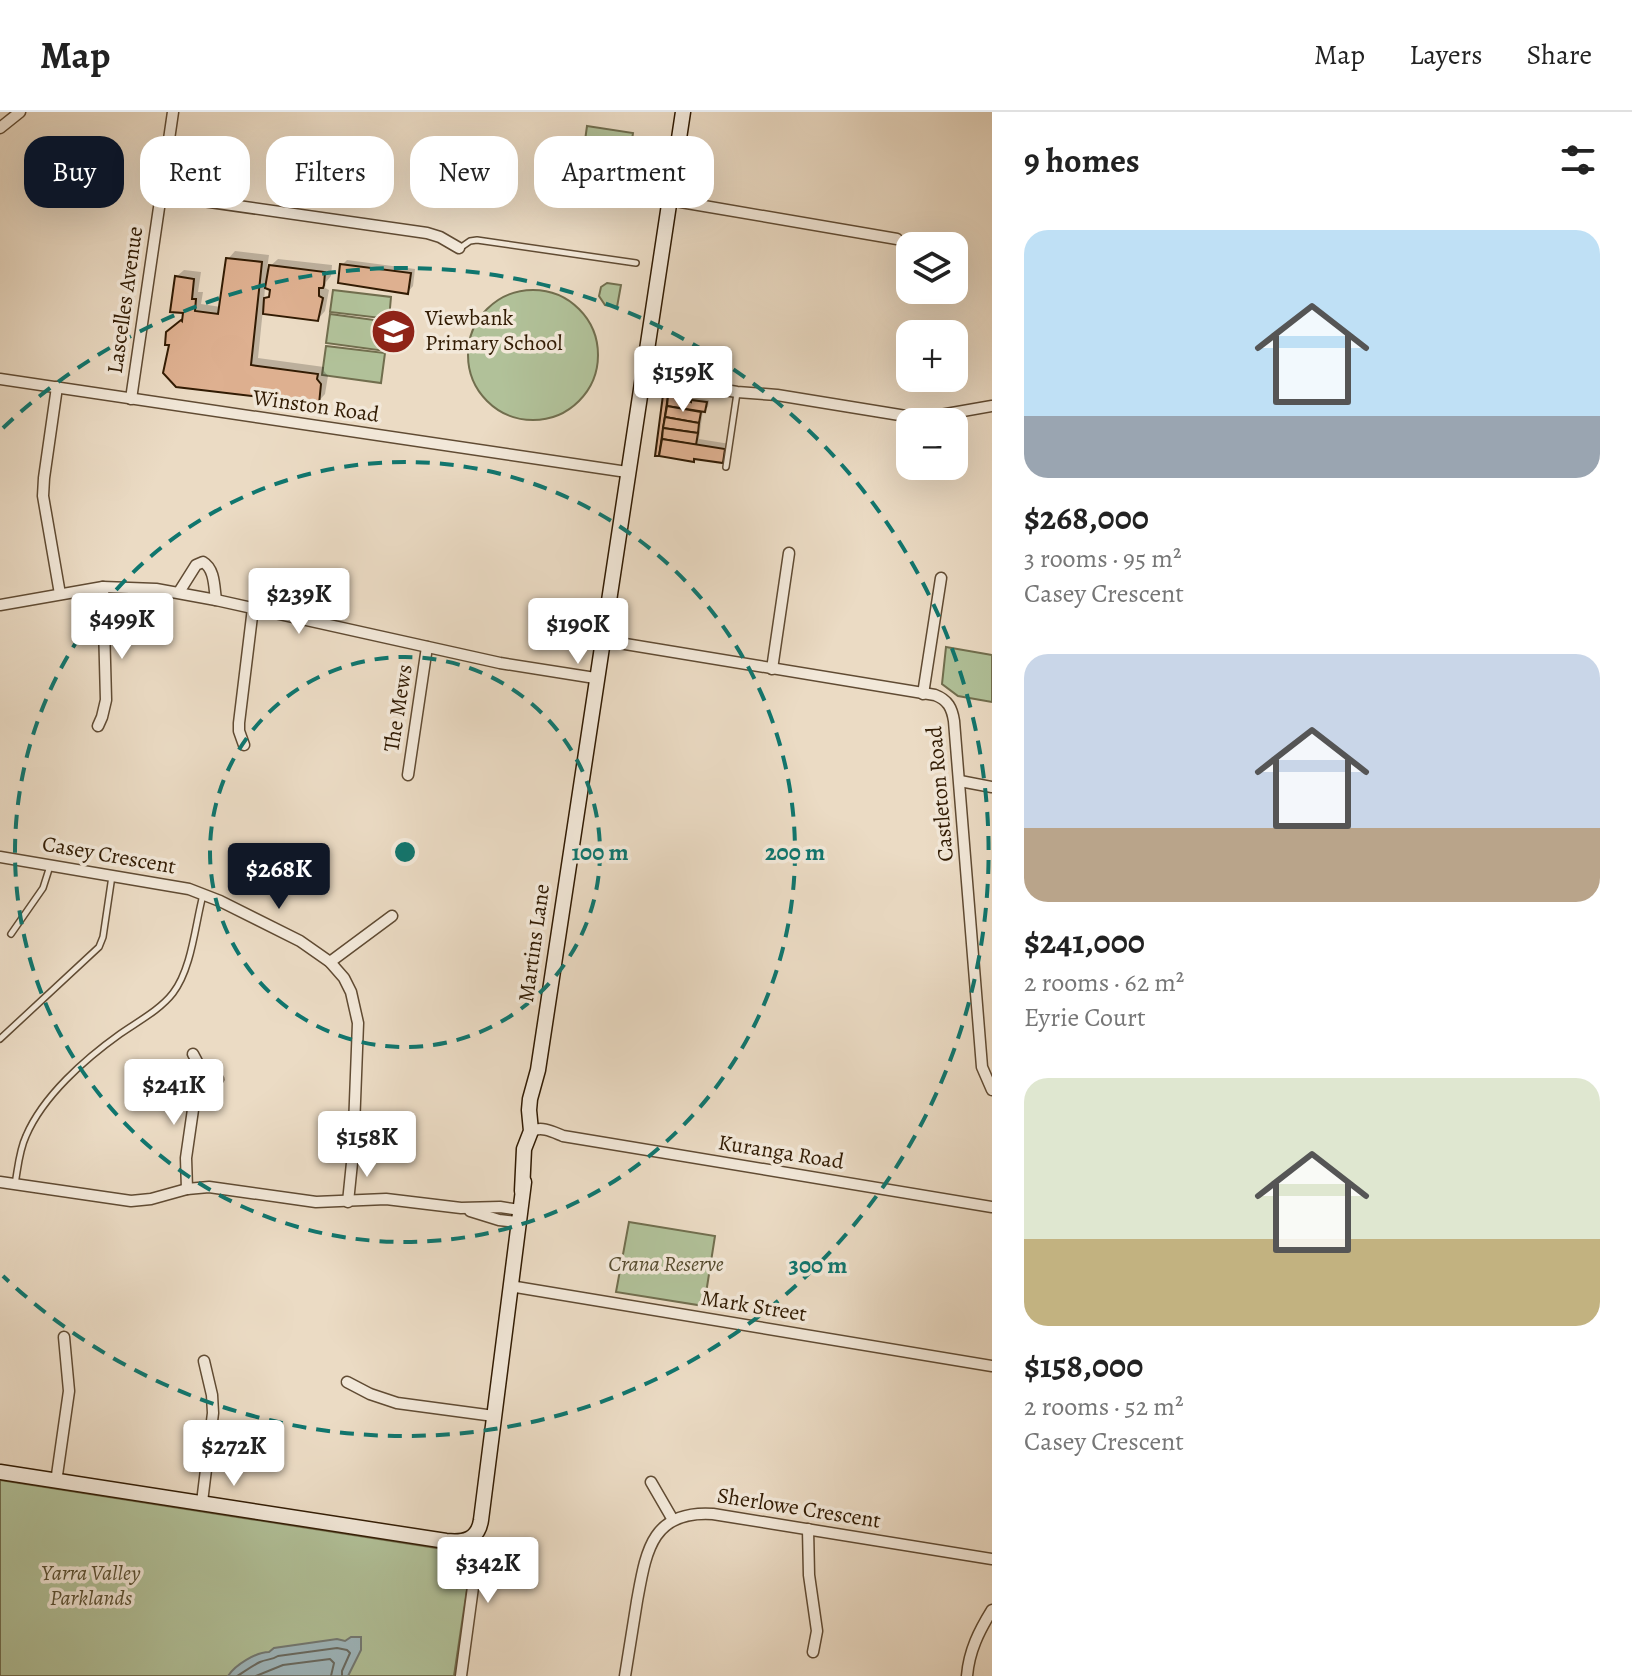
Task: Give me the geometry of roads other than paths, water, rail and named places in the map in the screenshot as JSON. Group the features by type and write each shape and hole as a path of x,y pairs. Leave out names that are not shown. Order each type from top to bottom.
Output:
{"street":[{"path":"0,128 20,112"},
{"name":"Lascelles Avenue","path":"170,136 173,112"},
{"name":"Martins Lane","path":"679,136 683,112"},
{"name":"Lascelles Avenue","path":"131,399 159,208"},
{"path":"250,208 427,233 459,248"},
{"name":"Martins Lane","path":"467,1540 480,1528 522,1191 524,1149 535,1131 529,1110 538,1070 668,208"},
{"path":"714,208 896,239"},
{"path":"642,376 912,417 992,406"},
{"name":"Winston Road","path":"0,379 627,472"},
{"path":"57,387 43,496 60,594"},
{"path":"772,669 789,553"},
{"path":"179,592 196,565 203,562 211,569 216,600"},
{"path":"923,694 941,578"},
{"path":"98,726 106,700 103,587"},
{"path":"0,605 103,587 179,592 500,663 595,678"},
{"path":"244,745 239,723 253,608"},
{"name":"Castleton Road","path":"601,640 923,694 941,698 951,707 960,781 982,1067 992,1090"},
{"name":"The Mews","path":"408,775 427,647"},
{"path":"960,781 992,787"},
{"name":"Casey Crescent","path":"0,857 178,886 204,894 300,941 330,962 351,992 358,1023 352,1201"},
{"path":"330,962 392,916"},
{"path":"193,1054 199,1068 218,1079"},
{"path":"187,1189 186,1158 199,1068"},
{"name":"Kuranga Road","path":"535,1131 992,1207"},
{"path":"0,1182 131,1201 187,1189 218,1187 316,1202 386,1199 461,1208 500,1207 519,1216"},
{"name":"Mark Street","path":"510,1286 992,1366"},
{"path":"56,1482 69,1391 64,1337"},
{"path":"202,1502 213,1413 204,1361"},
{"path":"347,1382 397,1403 494,1416"},
{"path":"0,1472 446,1541 467,1540 476,1565 461,1676"},
{"path":"625,1676 647,1552 658,1533 673,1520 651,1482"},
{"name":"Sherlowe Crescent","path":"673,1520 685,1514 713,1514 992,1560"},
{"path":"808,1529 809,1575 817,1631 813,1652"},
{"path":"967,1676 976,1637 992,1610"}],"lane":[{"path":"459,248 477,240 636,263"},
{"path":"726,467 737,392"},
{"path":"11,934 43,888 51,865"},
{"path":"0,1039 99,947 112,875"},
{"path":"15,1184 25,1139 47,1102 94,1053 175,991 187,963 204,894"}],"water":[{"path":"351,1637 361,1637 361,1650 348,1676 228,1676 246,1660 274,1648 337,1639 345,1641"}],"place":[{"name":"Viewbank Primary School","path":"394,331"}],"park label":[{"name":"Crana Reserve","path":"666,1264"},
{"name":"Yarra Valley Parklands","path":"91,1586"}]}
